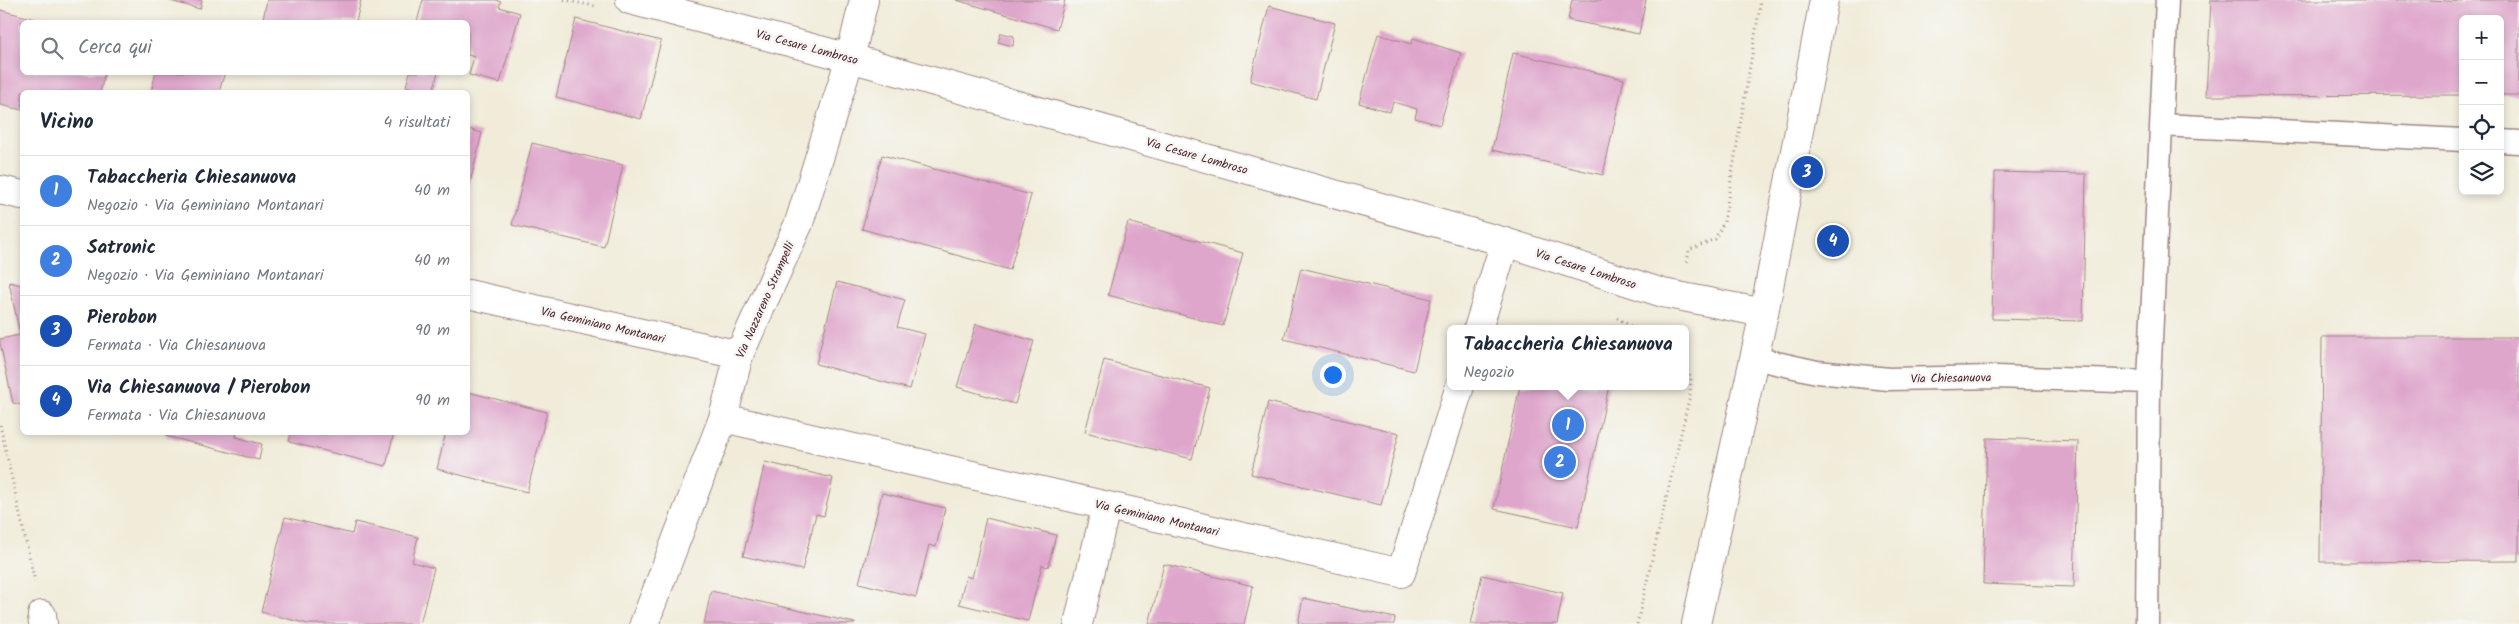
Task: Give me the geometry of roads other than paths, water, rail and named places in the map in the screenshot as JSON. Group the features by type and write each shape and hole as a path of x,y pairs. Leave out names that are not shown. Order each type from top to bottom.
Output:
{"street":[{"name":"Via Cesare Lombroso","path":"630,0 850,58 1505,242 1663,293 1764,313"},
{"name":"Via Nazzareno Strampelli","path":"644,624 723,418 739,355 799,223 850,58 864,0"},
{"path":"1696,624 1764,313 1824,0"},
{"path":"0,190 20,195"},
{"path":"1479,325 1505,242"},
{"name":"Via Geminiano Montanari","path":"470,294 739,355"},
{"name":"Via Geminiano Montanari","path":"723,418 758,424 1106,507 1401,573 1459,390"},
{"path":"1078,624 1106,507"}],"lane":[{"path":"2147,624 2149,382 2167,0"},
{"path":"2161,126 2459,140"},
{"path":"2504,142 2519,142"},
{"name":"Via Chiesanuova","path":"1754,358 1817,372 1890,379 1996,378 2149,382"}],"place":[{"name":"Pierobon","path":"1807,172"},
{"name":"Via Chiesanuova / Pierobon","path":"1833,241"},
{"name":"Tabaccheria Chiesanuova","path":"1568,425"},
{"name":"Satronic","path":"1560,462"}]}
